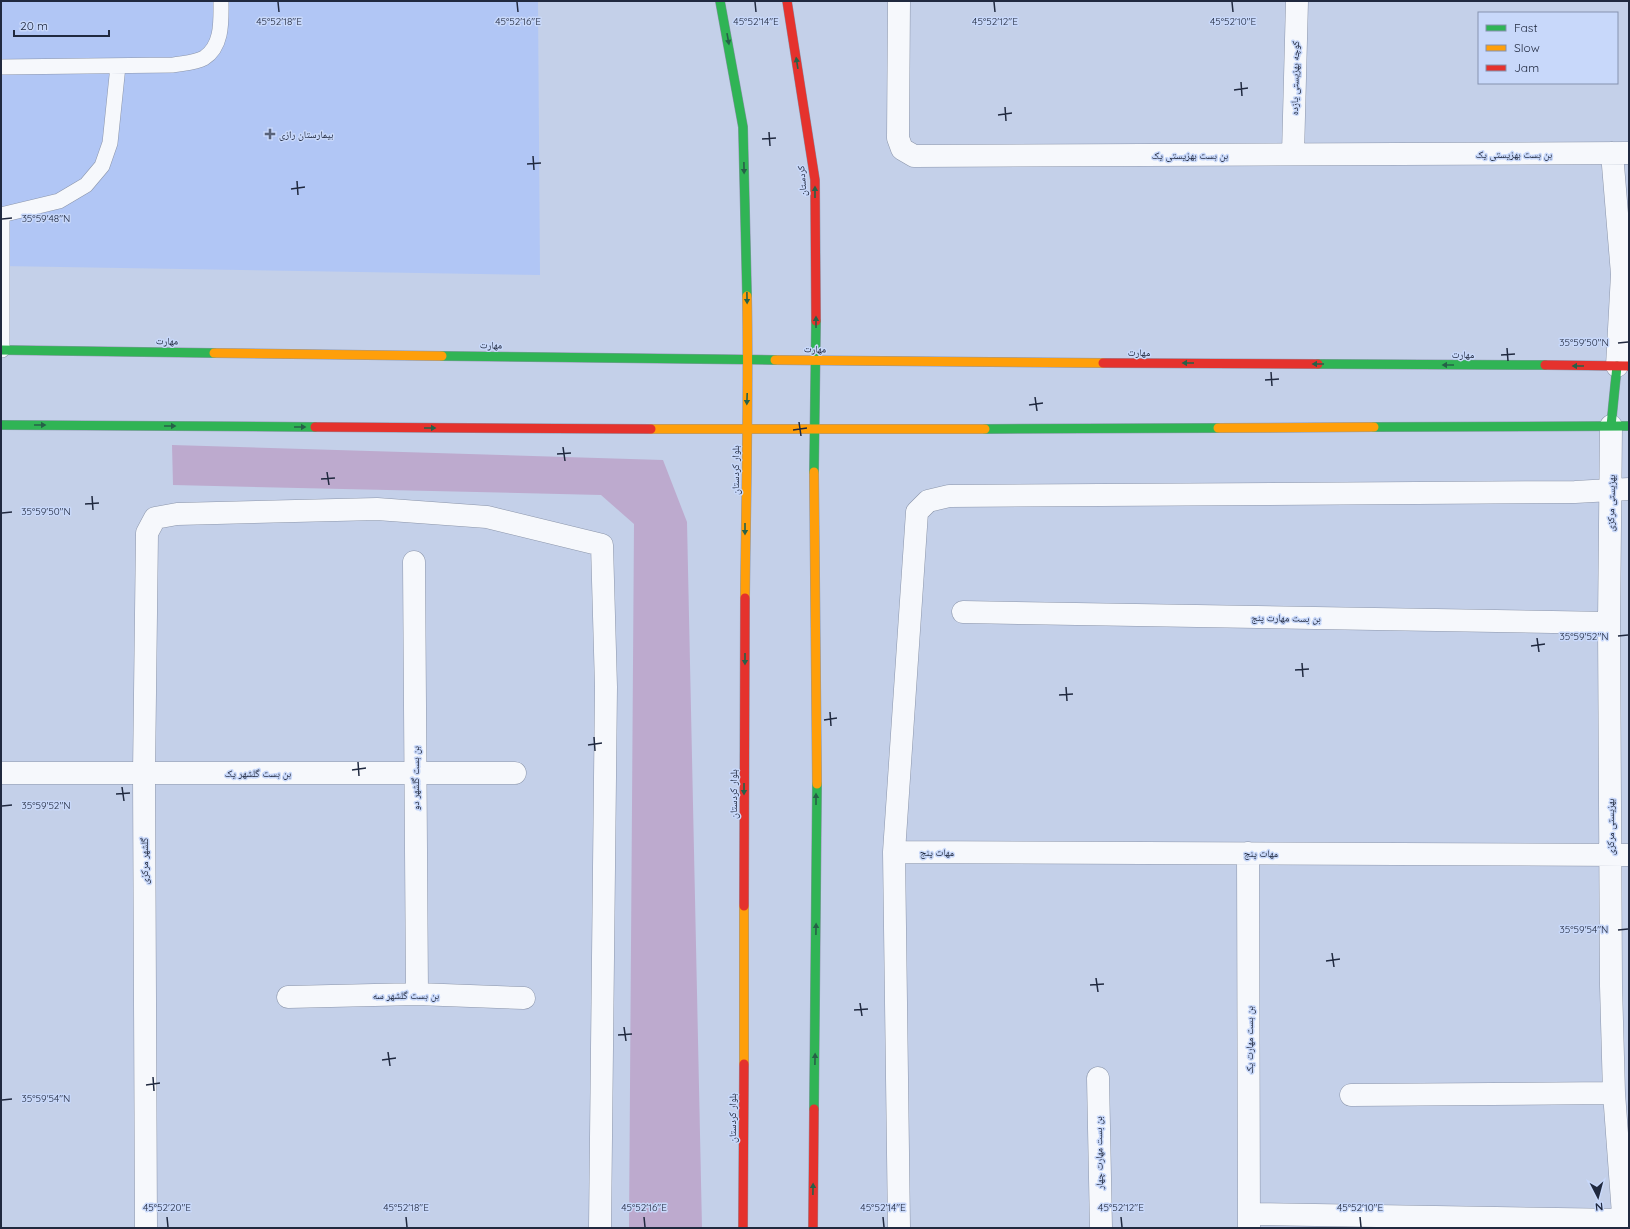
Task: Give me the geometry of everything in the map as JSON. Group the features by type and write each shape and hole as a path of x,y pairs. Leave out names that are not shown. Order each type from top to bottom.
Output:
{"main road":[{"path":"720,1 743,127 748,360"},
{"name":"کردستان","path":"787,1 815,180 816,360"},
{"name":"مهارت","path":"2,350 748,360 1623,366"},
{"name":"بلوار کردستان","path":"743,1228 746,430 748,360"},
{"path":"813,1228 817,851 814,430 816,360"},
{"path":"1,425 746,430 1620,426 1623,366"}],"street":[{"name":"بن بست بهزیستی یک","path":"899,1 898,138 902,149 914,156 1620,153"},
{"name":"کوچه بهزیستی یازده","path":"1293,154 1297,1"},
{"path":"1620,153 1623,366"},
{"name":"بهزیستی مرکزی","path":"1620,426 1620,489 1609,623 1620,855 1611,986 1619,1080 1624,1224"},
{"path":"899,1228 894,852 917,512 928,501 949,496 1567,492 1620,489"},
{"name":"گلشهر مرکزی","path":"146,1228 144,773 147,533 155,518 177,514 377,509 487,517 602,545 606,687 600,1228"},
{"name":"بن بست گلشهر دو","path":"414,562 417,994"},
{"name":"بن بست مهارت پنج","path":"963,612 1609,623"},
{"name":"بن بست گلشهر یک","path":"1,773 515,773"},
{"name":"مهات پنج","path":"894,852 1620,855"},
{"name":"بن بست مهارت یک","path":"1248,853 1249,1221"},
{"name":"بن بست گلشهر سه","path":"288,997 417,994 524,998"},
{"name":"بن بست مهارت چهار","path":"1098,1078 1101,1228"},
{"path":"1351,1095 1619,1080"},
{"path":"1249,1221 1624,1224"}],"lane":[{"path":"1,67 173,65 204,58 216,44 221,26 221,1"},
{"path":"2,350 1,215 59,201 86,185 102,166 110,143 118,66"}],"shaded area":[{"name":"بیمارستان رازی","path":"1,1 538,1 540,275 1,266"},
{"path":"172,445 663,460 687,522 702,1228 629,1228 634,524 601,495 173,485"}],"traffic: fast":[{"path":"720,1 743,127 747,296"},
{"path":"814,472 816,321"},
{"path":"1,350 214,353"},
{"path":"442,356 775,360"},
{"path":"1318,364 1545,365"},
{"path":"1611,426 1617,366"},
{"path":"1,425 315,427"},
{"path":"1374,427 1629,426"},
{"path":"985,429 1218,428"},
{"path":"814,1109 817,784"}],"traffic: slow":[{"path":"745,598 748,409 747,296"},
{"path":"214,353 442,356"},
{"path":"775,360 1103,363"},
{"path":"1218,428 1374,427"},
{"path":"651,429 985,429"},
{"path":"814,472 817,784"},
{"path":"744,906 744,1064"}],"traffic: jam":[{"path":"787,1 815,180 816,321"},
{"path":"1103,363 1318,364"},
{"path":"1545,365 1629,366"},
{"path":"315,427 651,429"},
{"path":"744,906 745,598"},
{"path":"743,1228 744,1064"},
{"path":"813,1228 814,1109"}],"place":[{"name":"بیمارستان رازی","path":"270,134"}]}
